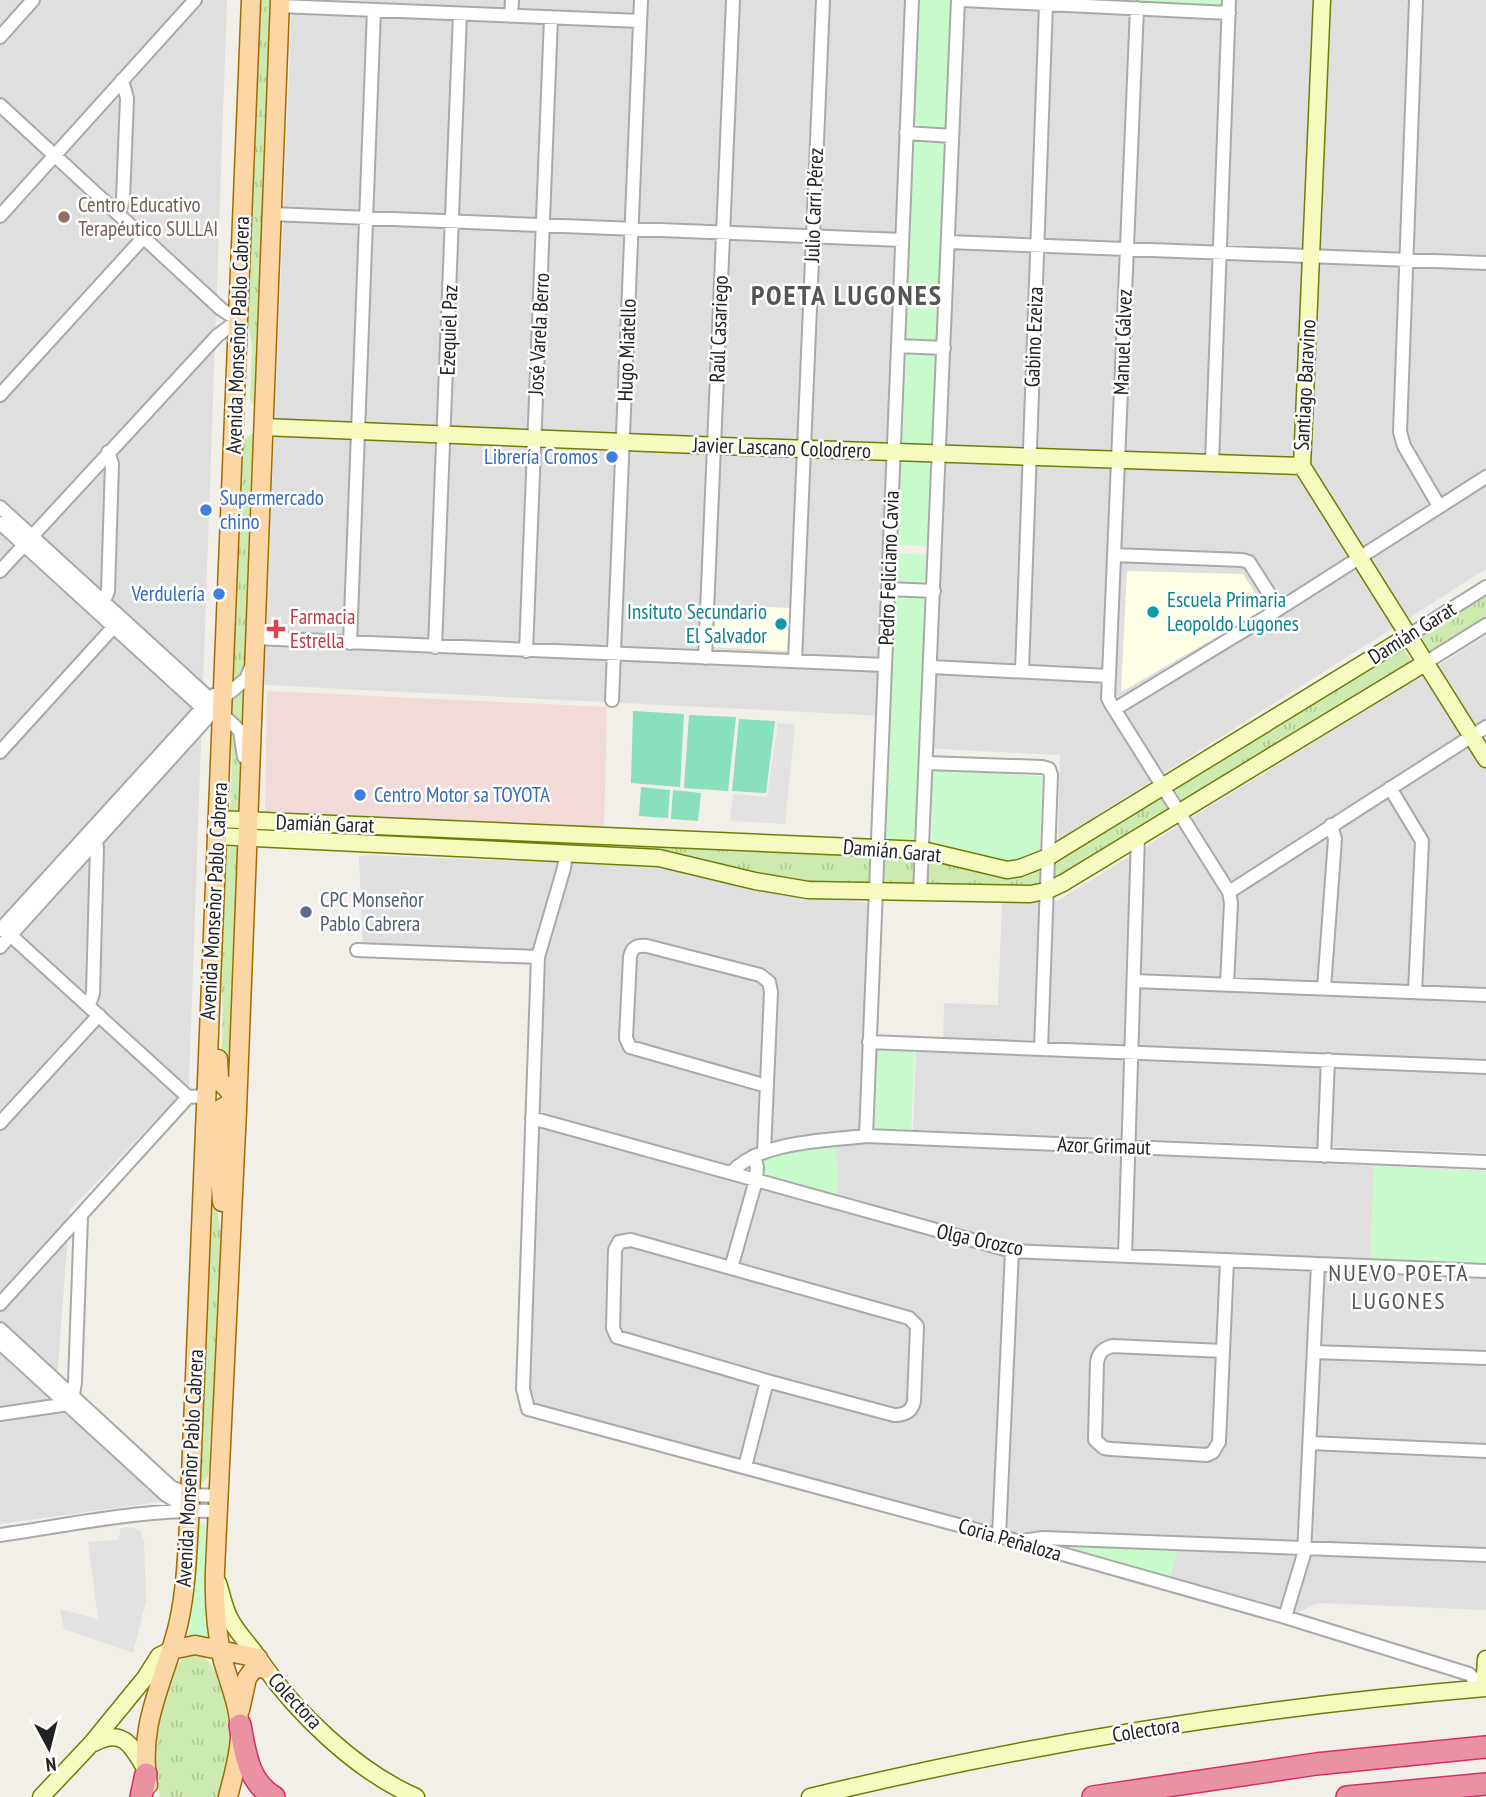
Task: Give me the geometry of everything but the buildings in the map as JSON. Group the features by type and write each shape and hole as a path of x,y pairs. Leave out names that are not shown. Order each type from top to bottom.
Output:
{"highway":[{"path":"239,1721 247,1759 255,1779 262,1790 274,1797"},
{"path":"1093,1797 1316,1764 1486,1747"},
{"path":"141,1797 146,1772"},
{"path":"1347,1797 1486,1784"}],"main road":[{"name":"Avenida Monseñor Pablo Cabrera","path":"151,1797 145,1749 148,1723 182,1607 190,1503 217,828 215,711 223,678 251,0"},
{"name":"Santiago Baravino","path":"1322,0 1302,466 1486,759"},
{"name":"Avenida Monseñor Pablo Cabrera","path":"228,1797 239,1748 239,1721 221,1652 215,1609 230,1250 222,1205 220,1132 225,1117 237,1104 280,3"},
{"path":"238,320 247,347 246,411 251,419 263,427"},
{"path":"233,446 242,431 263,427"},
{"name":"Javier Lascano Colodrero","path":"263,427 1302,466"},
{"name":"Damián Garat","path":"217,828 612,836 923,850 1007,870 1020,868 1048,857 1408,636"},
{"name":"Damián Garat","path":"248,829 671,859 755,881 795,888 1030,894 1046,891 1063,883 1425,663"},
{"path":"205,1128 214,1114 237,1104 218,1078 219,1008 210,982"},
{"name":"Colectora","path":"215,1570 230,1620 262,1664 348,1756 379,1778 416,1797"},
{"path":"41,1797 92,1744 145,1678 156,1660 171,1650 195,1646 262,1664"},
{"path":"1485,1688 1486,1659"},
{"path":"239,1721 249,1673 262,1664"},
{"name":"Colectora","path":"810,1797 933,1769 1152,1728 1380,1698 1485,1688"},
{"path":"92,1744 109,1737 123,1739 132,1746 146,1772"}],"street":[{"path":"0,37 33,0"},
{"path":"0,216 195,0"},
{"path":"511,16 512,0"},
{"name":"Hugo Miatello","path":"612,700 640,0"},
{"name":"Raúl Casariego","path":"705,658 733,0"},
{"name":"Julio Carri Pérez","path":"795,661 822,0"},
{"name":"Pedro Feliciano Cavia","path":"866,1136 912,0"},
{"path":"920,893 960,0 1137,8 1229,6 1212,462"},
{"path":"1416,0 1400,432 1404,446 1439,506"},
{"path":"280,3 349,4 374,10 430,6 460,13 640,21"},
{"name":"Gabino Ezeiza","path":"1022,671 1046,4"},
{"name":"Manuel Gálvez","path":"1115,709 1108,698 1137,8"},
{"path":"350,643 374,10"},
{"name":"Ezequiel Paz","path":"435,647 460,13"},
{"name":"José Varela Berro","path":"526,651 551,17"},
{"path":"119,213 123,199 127,98 122,80"},
{"path":"0,105 221,309 238,320 217,336 0,571"},
{"path":"906,133 952,136"},
{"path":"271,214 902,240"},
{"path":"0,395 144,237"},
{"path":"948,242 1486,262"},
{"path":"898,346 944,348"},
{"path":"104,601 108,591 112,464 108,452"},
{"path":"1227,985 1231,903 1229,892 1115,709 1279,609 1486,477"},
{"path":"0,507 28,540 240,731 243,755 249,770"},
{"path":"0,523 28,540 104,601 118,623"},
{"path":"1114,555 1249,562 1279,609"},
{"name":"Damián Garat","path":"1408,636 1486,587"},
{"path":"888,589 934,591"},
{"path":"0,752 118,623"},
{"name":"Damián Garat","path":"1425,663 1486,625"},
{"path":"254,638 884,665"},
{"path":"0,947 3,929 246,679 253,662"},
{"path":"931,667 1109,676"},
{"path":"1229,892 1486,727"},
{"path":"927,763 1049,769 1051,775 1041,1049"},
{"path":"1390,788 1422,841 1415,992"},
{"path":"1324,988 1335,839 1331,825"},
{"path":"611,855 612,836"},
{"path":"1125,1256 1138,836"},
{"path":"89,1005 93,993 92,838"},
{"path":"532,1118 538,957 566,853"},
{"path":"3,929 188,1097"},
{"path":"732,1268 756,1180 766,1086 771,992 769,982 760,975 647,946 633,949 630,957 626,1038 630,1047 766,1086"},
{"path":"356,950 538,957"},
{"path":"1134,981 1486,995"},
{"path":"0,1123 99,1015"},
{"path":"869,1041 1486,1068"},
{"path":"1324,1156 1328,1060"},
{"path":"0,1304 188,1097 206,1096"},
{"name":"Olga Orozco","path":"532,1118 1012,1251 1486,1271"},
{"name":"Coria Peñaloza","path":"532,1118 523,1389 528,1409 999,1536 1285,1617 1469,1674 1485,1688"},
{"name":"Azor Grimaut","path":"731,1173 738,1165 759,1154 807,1143 866,1136 1486,1162"},
{"path":"70,1399 77,1340 81,1217"},
{"path":"623,1239 732,1268 909,1318 917,1326 913,1406 907,1413 894,1415 621,1339 615,1334 615,1251 623,1239"},
{"path":"999,1536 1012,1251"},
{"path":"1223,1351 1112,1346 1100,1352 1097,1363 1096,1440 1104,1448 1111,1449 1207,1455 1213,1452 1219,1442 1227,1261"},
{"path":"1285,1617 1303,1562 1305,1547 1318,1264"},
{"path":"0,1329 70,1399"},
{"path":"0,1343 70,1399 190,1503"},
{"path":"1314,1352 1486,1358"},
{"path":"745,1467 767,1381"},
{"path":"0,1414 55,1407 70,1399"},
{"path":"1310,1443 1486,1451"},
{"path":"0,1535 190,1503 218,1504"},
{"path":"1018,1542 1043,1538 1486,1555"}],"shaded area":[{"path":"0,0 227,0 189,1085 70,1210 55,1405 166,1501 0,1524"},
{"path":"292,0 916,0 886,716 264,685"},
{"path":"954,0 1486,0 1486,569 1058,840 1060,755 921,748"},
{"path":"1127,571 1243,574 1265,609 1121,692"},
{"path":"715,605 790,608 787,651 713,647"},
{"path":"1486,636 1486,1153 913,1130 916,1049 943,1050 944,1003 998,1005 1002,901 1057,901"},
{"path":"267,691 607,707 604,829 265,811"},
{"path":"778,723 795,725 785,824 730,821 733,794 767,797"},
{"path":"368,855 683,868 795,895 875,904 867,1143 1486,1171 1486,1610 1319,1603 1284,1619 523,1412 536,961 363,952 359,857"},
{"path":"133,1527 140,1531 144,1540 146,1601 133,1653 64,1629 60,1609 98,1619 88,1542 118,1540 121,1528"}],"green space":[{"path":"257,0 274,0 256,409 250,400 252,346 246,308"},
{"path":"916,0 954,0 948,131 910,130"},
{"path":"1048,0 1225,0 1225,7"},
{"path":"910,140 948,142 940,345 902,343"},
{"path":"901,350 939,351 936,445 897,444"},
{"path":"254,432 258,437 246,649 243,673 231,682 240,449 244,440"},
{"path":"896,458 935,459 931,546 893,545"},
{"path":"894,553 929,555 918,842 883,841"},
{"path":"1486,594 1486,617 1428,652 1418,635"},
{"path":"1402,646 1412,663 1183,803 1173,787"},
{"path":"242,691 243,722 230,715 230,700"},
{"path":"633,711 684,714 680,787 631,783"},
{"path":"689,715 736,717 728,791 684,788"},
{"path":"739,719 775,721 766,793 732,791"},
{"path":"230,728 235,731 243,769 240,816 230,810"},
{"path":"932,770 1042,776 1040,852 1012,864 932,842"},
{"path":"641,787 670,790 668,818 639,816"},
{"path":"673,790 701,793 698,821 671,819"},
{"path":"1160,794 1169,812 1055,882 1051,878 1057,856"},
{"path":"255,826 866,851 871,873 866,887 811,886 698,861 256,832"},
{"path":"227,846 236,847 239,851 230,1088 221,1069 223,1006 218,955 223,850"},
{"path":"885,852 912,853 916,859 915,884 883,886 879,883 880,859"},
{"path":"929,856 1041,866 1042,885 926,885 926,862"},
{"path":"878,1047 915,1049 911,1130 875,1129 872,1124 874,1052"},
{"path":"212,1133 217,1208 222,1238 216,1423 210,1440 209,1472 207,1478 197,1486"},
{"path":"836,1146 838,1198 769,1179 763,1171 764,1161 774,1156"},
{"path":"1374,1166 1486,1172 1486,1266 1370,1260"},
{"path":"197,1522 205,1525 207,1531 204,1604 211,1644 183,1641"},
{"path":"1032,1544 1179,1545 1169,1582"},
{"path":"198,1653 215,1671 228,1714 230,1742 219,1797 160,1797 154,1749 162,1706 177,1666 185,1657"}],"place":[{"name":"Centro Educativo Terapéutico SULLAI","path":"64,217"},
{"name":"Librería Cromos","path":"612,457"},
{"name":"Supermercado chino","path":"206,510"},
{"name":"Verdulería","path":"219,594"},
{"name":"Escuela Primaria Leopoldo Lugones","path":"1153,612"},
{"name":"Insituto Secundario El Salvador","path":"781,624"},
{"name":"Farmacia Estrella","path":"276,629"},
{"name":"Centro Motor sa TOYOTA","path":"360,795"},
{"name":"CPC Monseñor Pablo Cabrera","path":"306,912"}],"district":[{"name":"POETA LUGONES","path":"847,295"},
{"name":"NUEVO POETA LUGONES","path":"1399,1287"}]}
